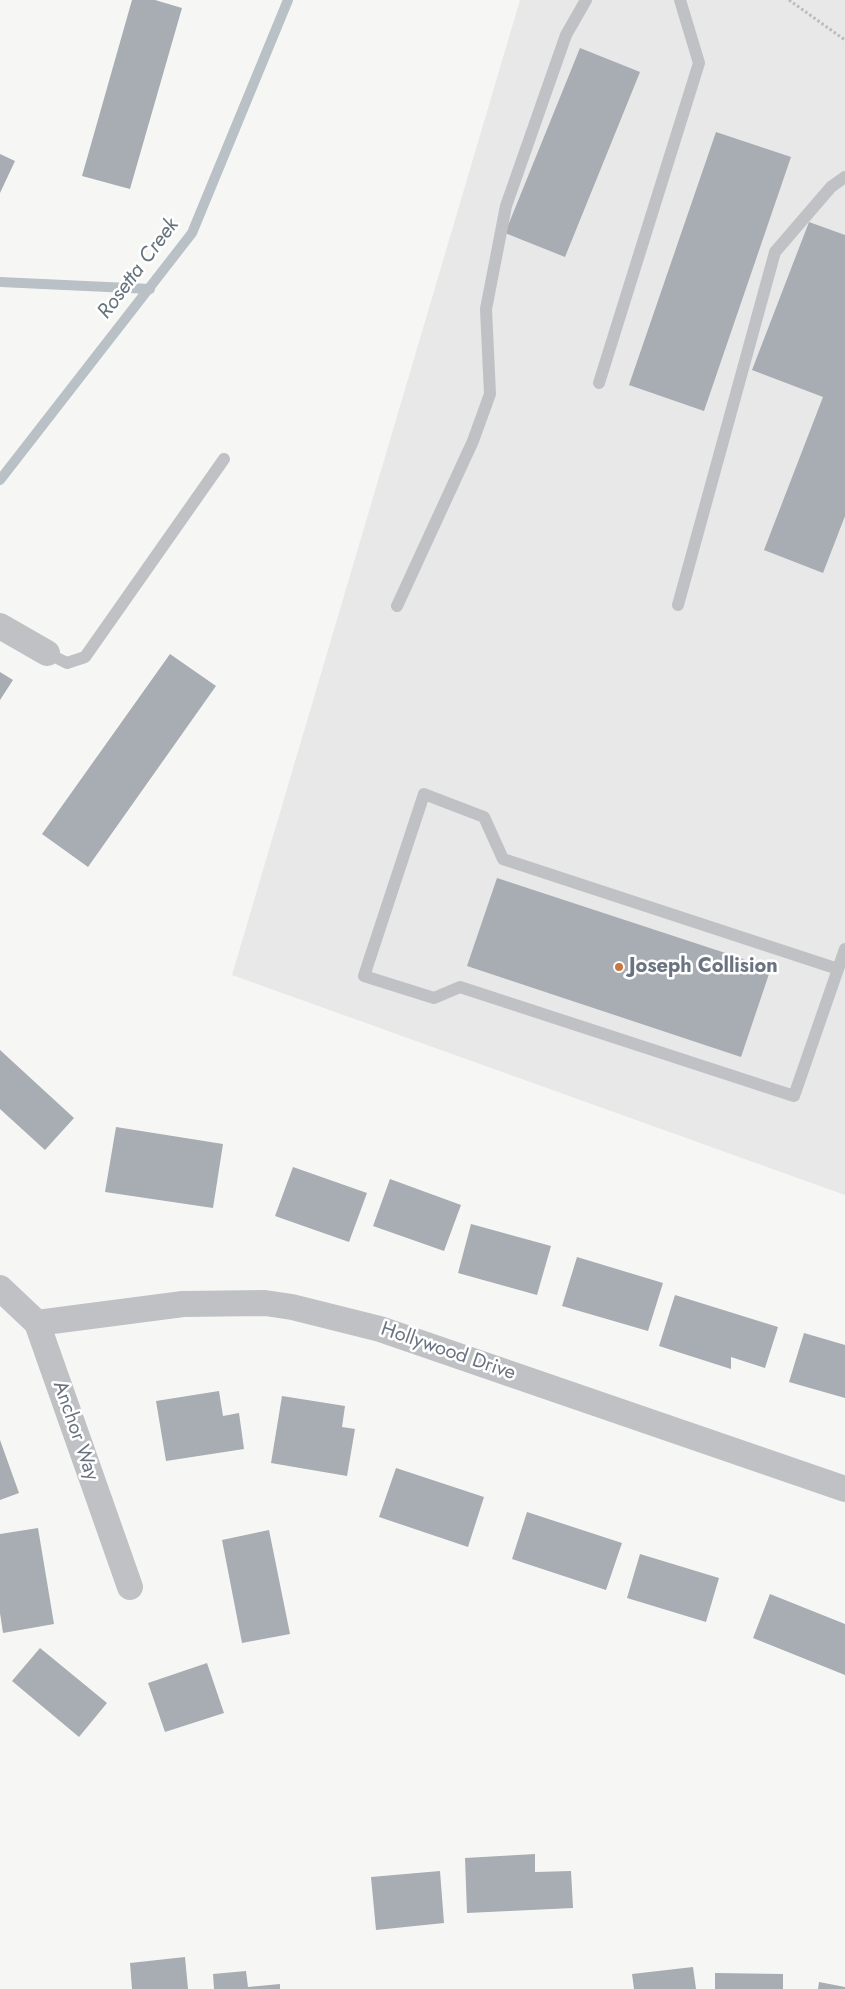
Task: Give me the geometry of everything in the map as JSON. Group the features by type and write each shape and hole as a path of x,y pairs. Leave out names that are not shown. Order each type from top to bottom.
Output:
{"street":[{"path":"0,626 47,653"},
{"name":"Anchor Way","path":"0,1288 37,1323 130,1587"},
{"name":"Hollywood Drive","path":"37,1323 183,1304 265,1303 292,1307 380,1328 845,1489"}],"lane":[{"path":"398,606 473,441 490,394 486,310 506,206 566,35 586,0"},
{"path":"599,383 699,63 680,0"},
{"path":"678,605 775,252 831,187 845,177"},
{"path":"47,653 66,663 85,657 224,458"},
{"path":"838,969 503,858 484,818 424,794 364,976 434,998 460,987 794,1096 838,969 845,948"}],"path":[{"path":"789,0 845,40"}],"shaded area":[{"path":"520,0 845,0 845,1195 232,975"}],"building":[{"path":"132,0 155,0 182,8 130,189 82,176"},
{"path":"580,48 640,72 565,257 505,233"},
{"path":"716,132 791,157 704,411 629,385"},
{"path":"0,154 15,161 0,193"},
{"path":"809,222 845,235 845,516 823,573 764,550 823,397 752,370"},
{"path":"170,654 216,686 88,867 42,834"},
{"path":"0,672 13,680 0,700"},
{"name":"Joseph Collision","path":"497,878 771,968 741,1057 467,966"},
{"path":"0,1050 74,1118 45,1150 0,1109"},
{"path":"116,1127 223,1144 213,1208 105,1192"},
{"path":"293,1167 367,1193 349,1242 275,1216"},
{"path":"390,1179 461,1205 444,1251 373,1226"},
{"path":"471,1224 551,1246 537,1295 458,1273"},
{"path":"577,1257 663,1283 648,1331 562,1306"},
{"path":"675,1295 778,1327 765,1368 731,1357 731,1369 659,1346"},
{"path":"804,1333 845,1345 845,1398 789,1382"},
{"path":"219,1391 223,1416 239,1413 244,1449 166,1461 156,1401"},
{"path":"282,1396 345,1406 342,1427 355,1429 347,1476 271,1463"},
{"path":"0,1440 19,1493 0,1500"},
{"path":"396,1468 484,1497 468,1547 379,1517"},
{"path":"527,1512 622,1543 606,1590 512,1559"},
{"path":"38,1528 54,1624 3,1633 0,1613 0,1534"},
{"path":"269,1530 290,1634 242,1643 222,1540"},
{"path":"640,1554 719,1578 706,1622 627,1598"},
{"path":"770,1594 845,1624 845,1675 753,1638"},
{"path":"40,1648 107,1703 79,1737 12,1681"},
{"path":"207,1663 224,1713 165,1732 148,1683"},
{"path":"535,1854 535,1872 571,1871 573,1908 467,1913 465,1858"},
{"path":"440,1871 444,1923 376,1930 371,1877"},
{"path":"185,1957 188,1989 132,1989 130,1963"},
{"path":"693,1967 696,1989 634,1989 632,1974"},
{"path":"246,1971 248,1987 280,1984 280,1989 214,1989 213,1974"},
{"path":"715,1973 783,1974 783,1989 715,1989"},
{"path":"819,1982 845,1987 845,1989 818,1989"}],"waterway":[{"name":"Rosetta Creek","path":"0,480 192,233 288,0"},
{"path":"0,282 150,289"}],"place":[{"name":"Joseph Collision","path":"619,967"}]}
